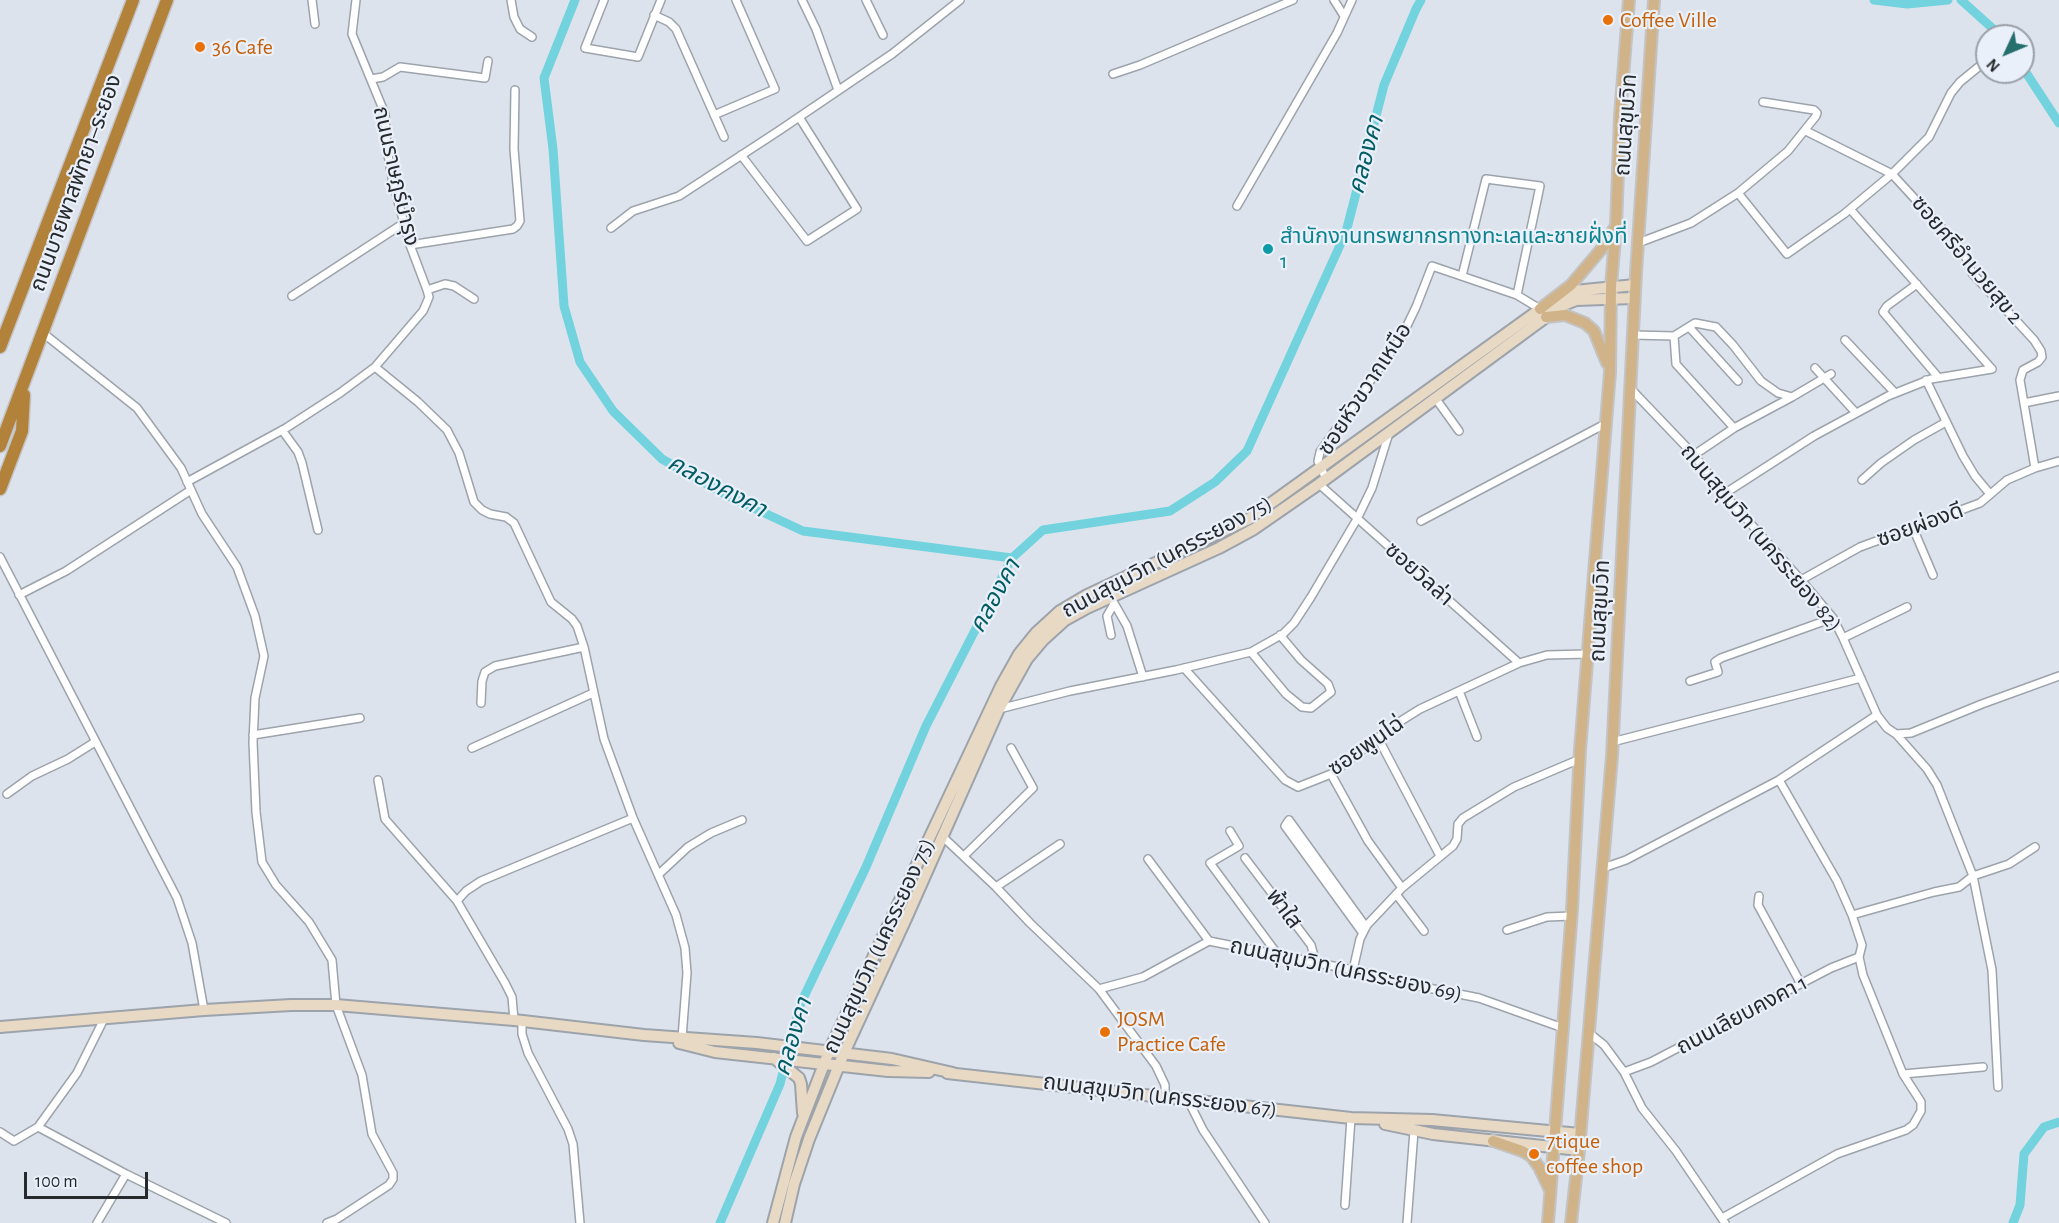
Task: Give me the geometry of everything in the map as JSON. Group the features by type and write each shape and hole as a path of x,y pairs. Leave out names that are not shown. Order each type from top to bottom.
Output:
{"highway":[{"name":"ถนนบายพาสพัทยา–ระยอง","path":"0,347 133,0"},
{"name":"ถนนบายพาสพัทยา–ระยอง","path":"0,446 167,0"},
{"name":"ถนนบายพาสพัทยา–ระยอง","path":"0,330 15,307"},
{"name":"ถนนบายพาสพัทยา–ระยอง","path":"0,489 22,431 25,380"}],"main road":[{"name":"ถนนสุขุมวิท","path":"1548,1223 1571,916 1580,759 1610,372 1610,299 1629,0"},
{"name":"ถนนสุขุมวิท","path":"1571,1223 1612,742 1634,298 1654,0"},
{"path":"1543,313 1571,285 1604,246 1616,226"},
{"path":"1543,313 1565,315 1585,323 1594,331 1600,342 1610,372"},
{"path":"1493,1141 1531,1156 1550,1190"}],"street":[{"path":"312,0 315,24"},
{"name":"ถนนราษฎร์บำรุง","path":"356,0 352,34 385,114 387,149 393,183 410,245 427,290"},
{"path":"512,0 514,17 520,29 532,37"},
{"path":"604,0 585,48 638,57 661,0"},
{"path":"714,115 775,88 736,0"},
{"path":"802,0 816,29 838,90"},
{"path":"866,0 883,35"},
{"path":"611,228 633,211 679,196 892,54 960,0"},
{"path":"1113,74 1140,65 1293,0"},
{"path":"1334,0 1344,16"},
{"path":"1237,206 1337,33 1352,0"},
{"path":"654,15 669,22 676,29 724,137"},
{"path":"370,78 383,77 400,67 485,78 488,61"},
{"path":"1738,193 1786,254 1850,209 1892,174 1929,136 1951,93 1975,70"},
{"path":"410,245 513,229 517,226 520,221 514,149 515,90"},
{"path":"1638,243 1691,223 1738,193 1788,151 1806,131 1817,113 1814,110 1763,102"},
{"path":"741,155 807,240 857,209 799,117"},
{"name":"ซอยศรีอำนวยสุข 2","path":"1806,131 1892,174 1946,231 1965,254 1972,273 2039,347 2042,354 2040,360 2020,374 2035,468"},
{"path":"1517,295 1540,186 1486,179 1462,276 1517,295 1543,313"},
{"path":"1724,494 1814,436 1894,393 1938,377 1992,369 1850,209"},
{"path":"292,296 404,223"},
{"name":"ซอยหัวขวากเหนือ","path":"1322,477 1318,461 1320,452 1402,336 1432,266 1462,276"},
{"path":"187,482 282,430 340,393 375,367 423,311 429,297 427,290 445,284 454,286 474,299"},
{"path":"1917,284 1885,307 1884,312 1938,377"},
{"name":"ถนนสุขุมวิท (นครระยอง 75)","path":"773,1223 803,1116 829,1051 1000,686 1019,654 1036,633 1060,611 1087,596 1249,519 1322,477 1436,399 1543,313 1557,297 1574,291 1635,285"},
{"name":"ถนนสุขุมวิท (นครระยอง 75)","path":"785,1223 794,1184 809,1139 851,1037 999,709 1027,659 1042,640 1065,620 1112,600 1254,529 1543,313 1576,300 1634,298"},
{"path":"1633,335 1674,336 1695,323 1716,327 1734,345 1761,381 1778,393 1792,397"},
{"path":"1689,327 1738,381"},
{"path":"43,333 137,408 182,468 202,514 237,567 255,616 264,656 255,698 253,735 256,812 262,862 276,885 309,922 333,960 336,1005 362,1075 372,1134 393,1173 390,1185 333,1222"},
{"path":"1674,336 1676,364 1734,428"},
{"path":"1845,340 1894,393"},
{"path":"375,367 418,402 447,430 459,453 474,502 482,510 506,517 514,523 551,602 577,626 584,646 604,740 633,818 676,915 685,948 687,974 682,1038"},
{"path":"1815,368 1856,413"},
{"path":"1694,455 1734,428 1831,374"},
{"path":"1926,380 1969,466 1990,494"},
{"name":"ถนนสุขุมวิท (นครระยอง 82)","path":"1630,388 1694,455 1724,494 1833,618 1877,715 1927,769 1937,785 1974,876 1992,970 1998,1087"},
{"path":"2024,403 2059,396"},
{"path":"1436,399 1459,431"},
{"path":"1862,480 1881,463 1914,440 1946,422"},
{"path":"1421,521 1605,424"},
{"path":"282,430 298,452 302,463 318,530"},
{"path":"999,709 1070,691 1251,652 1281,635 1294,623 1357,519 1372,488 1389,433"},
{"name":"ซอยผ่องดี","path":"1801,580 1860,547 1980,503 2007,480 2059,461"},
{"name":"ซอยวิลล่า","path":"1322,477 1357,519 1519,663"},
{"path":"19,595 66,572 191,490"},
{"path":"1913,528 1932,575"},
{"path":"0,557 177,898 192,943 204,1010"},
{"path":"1111,635 1107,616 1112,600"},
{"path":"1112,600 1127,626 1143,677"},
{"path":"1844,638 1907,607"},
{"path":"1690,681 1718,672 1715,662 1721,658 1833,618"},
{"path":"1251,652 1286,694 1302,707 1311,708 1331,692 1328,684 1301,660 1281,635"},
{"path":"481,703 482,681 485,672 495,666 584,646"},
{"name":"ซอยพูนไฉ่","path":"1184,668 1288,783 1301,786 1331,774 1420,709 1519,663 1547,655 1588,654"},
{"path":"1896,734 1911,733 2059,676"},
{"path":"1612,742 1861,678"},
{"path":"1459,691 1477,737"},
{"path":"472,748 593,693"},
{"path":"1603,868 1626,860 1779,780 1877,715"},
{"path":"253,735 360,718"},
{"path":"1378,738 1440,856"},
{"path":"7,794 32,776 68,759 95,742"},
{"path":"964,856 1033,788 1011,748"},
{"path":"1353,970 1364,930 1402,888 1456,842 1458,824 1463,818 1514,787 1580,759"},
{"path":"1331,774 1368,841 1402,888"},
{"path":"378,780 385,819 457,901 512,996 528,1053 568,1129 573,1144 580,1223"},
{"path":"1589,1033 1604,1045 1624,1072 1642,1108 1676,1150 1723,1221 1842,1152 1906,1130 1918,1118 1921,1102 1903,1074 1863,975 1859,957 1862,945 1852,915 1837,881 1779,780"},
{"path":"457,901 466,891 481,881 633,818"},
{"path":"658,874 688,847 711,833 742,820"},
{"path":"1333,887 1289,820 1286,826 1364,930"},
{"path":"1230,831 1239,846 1210,863 1278,955"},
{"path":"943,837 1099,989 1156,1066 1165,1085 1165,1096"},
{"path":"996,887 1060,844"},
{"path":"1852,915 1959,887 1974,876 2009,864 2035,847"},
{"name":"พ้าใส","path":"1245,858 1311,945 1316,963"},
{"path":"1148,859 1209,942"},
{"path":"1396,894 1424,931"},
{"path":"1759,896 1758,905 1801,984"},
{"path":"1507,930 1547,917 1571,916"},
{"name":"ถนนสุขุมวิท (นครระยอง 69)","path":"1099,989 1143,977 1209,942 1353,970 1403,983 1479,998 1563,1028"},
{"name":"ถนนเลียบคงคา 1","path":"1624,1072 1651,1062 1801,984 1859,957"},
{"path":"0,1028 204,1010 336,1005 518,1020 644,1035"},
{"path":"0,1132 14,1141 38,1127 77,1073 104,1019"},
{"name":"ถนนสุขุมวิท (นครระยอง 67)","path":"644,1035 809,1048 892,1059 953,1073"},
{"name":"ถนนสุขุมวิท (นครระยอง 67)","path":"644,1035 715,1052 888,1071 953,1073 1351,1118 1432,1120 1580,1134"},
{"path":"851,1037 856,1045 873,1057"},
{"path":"774,1058 794,1074 801,1084 803,1116"},
{"path":"1903,1074 1983,1067"},
{"path":"1188,1100 1203,1130 1264,1223"},
{"path":"1345,1205 1351,1118"},
{"name":"ถนนสุขุมวิท (นครระยอง 67)","path":"1368,1119 1414,1131 1579,1150"},
{"path":"38,1127 126,1174 226,1223"},
{"path":"1407,1223 1414,1131"},
{"path":"97,1223 126,1174"}],"waterway":[{"name":"คลองคงคา","path":"575,0 544,78 553,149 564,306 580,362 613,411 662,459 730,497 803,531 1012,558"},
{"name":"คลองคา","path":"720,1223 780,1084 800,1005 866,867 926,726 1012,558 1043,530 1170,511 1215,482 1247,451 1346,232 1384,85 1421,0"},
{"path":"1874,0 1907,4 1948,0"},
{"path":"1961,0 1988,24"},
{"path":"2033,84 2059,123"},
{"path":"2013,1223 2020,1205 2024,1154 2044,1127 2059,1122"}],"place":[{"name":"Coffee Ville","path":"1608,20"},
{"name":"36 Cafe","path":"200,47"},
{"name":"สำนักงานทรพยากรทางทะเลและชายฝั่งที่ 1","path":"1268,249"},
{"name":"JOSM Practice Cafe","path":"1105,1032"},
{"name":"7tique coffee shop","path":"1534,1154"}]}
